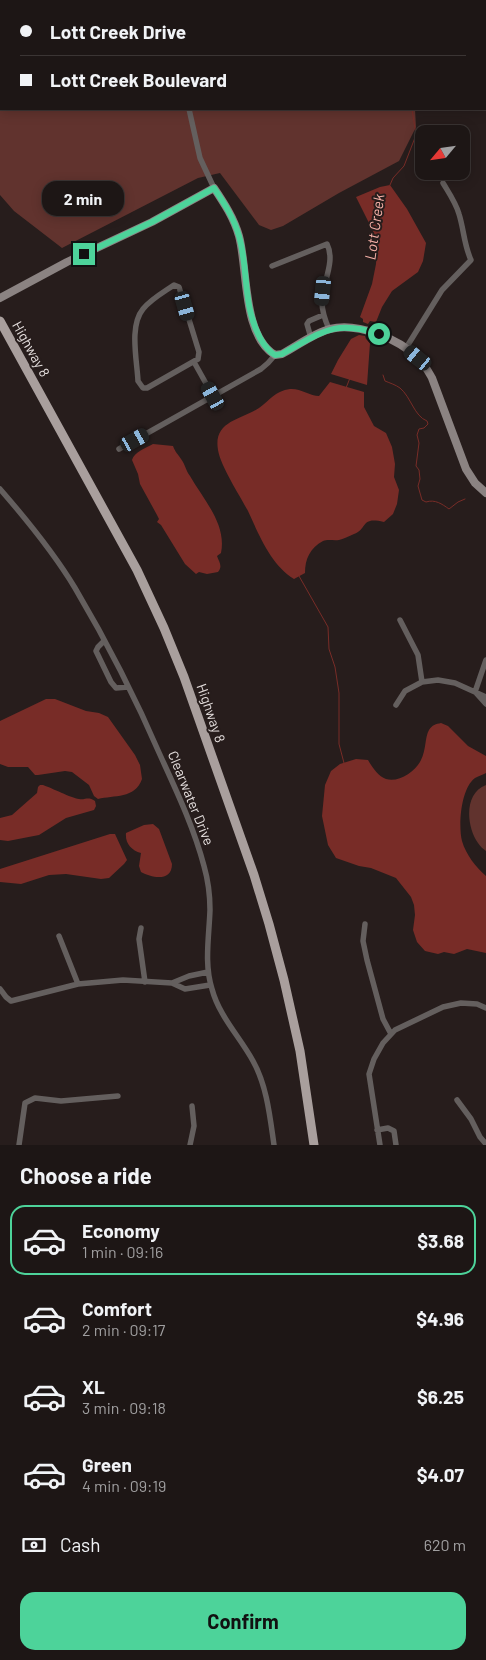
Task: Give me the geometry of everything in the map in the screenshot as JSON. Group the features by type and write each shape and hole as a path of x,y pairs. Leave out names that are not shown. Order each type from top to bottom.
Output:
{"main road":[{"name":"Highway 8","path":"0,321 137,570 184,676 251,866 269,924 300,1051 314,1145"}],"street":[{"path":"189,110 200,158 239,235 249,310 252,320 269,352 275,355 282,354 329,329 348,327 379,334 406,348 418,358 429,373 466,469 475,483 486,493"},
{"path":"406,348 442,290 471,260 466,251 460,216 454,200 442,183"},
{"path":"0,298 67,262 152,222 214,188"},
{"path":"272,266 328,244 330,250 322,296 323,315 329,329"},
{"path":"174,285 179,287 198,352 198,359 194,362 147,388 142,388 138,381 135,325 145,307 174,285"},
{"path":"311,338 307,324 309,321 323,315"},
{"path":"119,449 266,365 275,355"},
{"path":"194,362 213,396"},
{"name":"Clearwater Drive","path":"0,489 28,522 75,588 141,711 184,809 198,846 209,885 208,972 210,984 215,1000 255,1064 262,1081 274,1145"},
{"path":"400,620 418,655 422,682"},
{"path":"104,641 96,651 111,682 116,688 128,687"},
{"path":"476,692 486,660"},
{"path":"396,705 405,691 422,682 438,680 455,683 486,697"},
{"path":"476,692 486,704"},
{"path":"365,924 364,941 367,960 383,1018 391,1034"},
{"path":"141,928 139,939 145,982"},
{"path":"58,936 78,984"},
{"path":"172,983 189,976 208,972"},
{"path":"0,988 11,1001 78,984 123,980 172,983 189,989 210,984"},
{"path":"380,1145 369,1074 374,1060 384,1043 391,1034 409,1022 443,1007 477,1004 486,1008"},
{"path":"19,1145 25,1103 35,1098 61,1101 118,1096"},
{"path":"457,1100 471,1118 480,1137 486,1144"},
{"path":"190,1145 194,1126 192,1106"},
{"path":"377,1130 388,1128 394,1131 396,1145"}],"shaded area":[{"path":"0,110 415,110 415,129 399,161 283,226 271,230 259,225 220,173 198,178 62,248 14,211 0,195"},
{"path":"486,785 486,851 474,836 469,819 469,811 474,795"}],"water":[{"path":"390,185 407,209 426,243 423,261 418,272 392,291 382,307 376,322 370,321 368,324 363,322 363,319 360,317 372,284 377,246 373,231 356,197"},
{"path":"359,335 365,336 370,343 367,385 331,374 351,339"},
{"path":"330,382 364,392 364,407 374,426 386,433 392,447 395,464 394,477 399,490 397,504 393,514 384,522 368,522 354,534 339,540 325,540 318,544 309,554 305,573 294,579 272,558 261,539 223,464 218,450 218,440 224,427 259,408 280,392 294,389 319,396"},
{"path":"153,444 173,446 213,512 221,532 222,542 221,553 217,556 220,562 218,572 207,574 199,572 196,574 185,564 161,525 157,522 159,519 140,484 132,460 138,452"},
{"path":"46,699 55,699 108,717 140,765 142,779 139,785 129,793 98,799 94,796 89,785 72,772 65,771 35,775 28,767 8,767 0,764 0,721"},
{"path":"441,723 448,726 468,746 486,756 486,773 475,778 466,790 460,826 462,841 466,851 475,865 486,876 486,953 467,949 454,954 444,952 438,954 425,951 417,942 413,930 415,915 411,897 396,878 371,868 336,858 328,845 322,816 325,785 331,771 340,764 356,759 368,760 383,778 391,780 401,778 419,764 423,756 429,730 434,725"},
{"path":"40,785 76,798 91,799 95,801 96,806 94,810 66,818 39,835 8,841 0,840 0,818 12,815 37,793"},
{"path":"153,824 159,829 172,864 169,874 161,877 150,876 141,872 139,866 141,853 129,846 126,837 126,833 144,825"},
{"path":"115,834 127,860 109,878 101,879 66,874 49,875 21,884 0,882 0,869"}],"waterway":[{"name":"Lott Creek","path":"390,185 393,178 404,166 416,135 412,110"},
{"name":"Lott Creek","path":"383,375 385,381 404,392 419,415 428,424 424,428 419,429 417,435 419,443 416,466 419,470 420,479 418,486 422,500 438,502 449,509 465,499"},
{"path":"346,388 350,378"},
{"path":"299,576 328,627 329,649 335,667 339,693 339,744 344,763"}],"route":[{"path":"84,254 152,222 214,188 236,224 241,243 249,310 256,329 269,352 275,355 282,354 329,329 339,327 363,329 379,334"}]}
